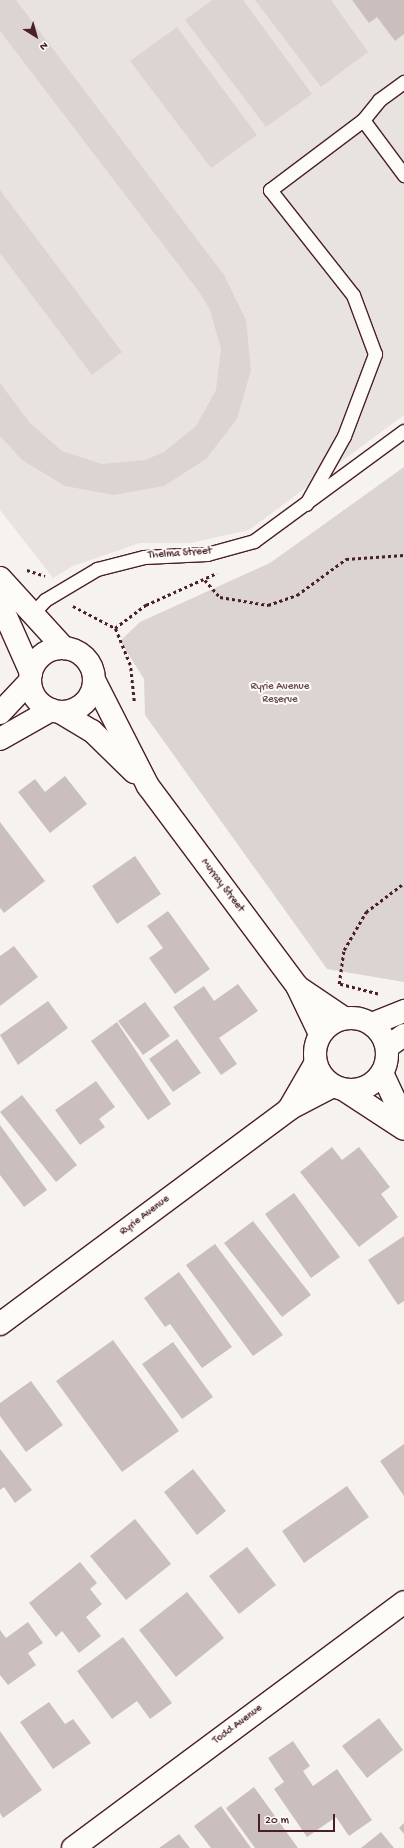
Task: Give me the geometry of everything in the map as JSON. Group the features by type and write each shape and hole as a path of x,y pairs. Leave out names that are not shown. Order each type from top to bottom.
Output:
{"main road":[{"path":"0,578 64,648"},
{"path":"0,604 30,677 36,699 56,711 70,712 87,701 94,682 90,662 74,650 64,648 43,654 30,677 0,712"},
{"name":"Murray Street","path":"94,682 148,786"},
{"path":"0,739 56,711"},
{"name":"Murray Street","path":"56,711 92,731 148,786 297,986 320,1034"},
{"name":"Murray Street","path":"297,986 344,1018"},
{"path":"372,1024 404,1011"},
{"path":"340,1089 367,1087 382,1073 395,1041 372,1024 344,1018 330,1023 320,1034 314,1049 315,1064 321,1077 340,1089 404,1129"},
{"name":"Ryrie Avenue","path":"290,1109 315,1064"},
{"path":"382,1073 404,1120"},
{"name":"Ryrie Avenue","path":"0,1324 290,1109 340,1089"},
{"name":"Todd Avenue","path":"73,1848 404,1602"}],"lane":[{"path":"306,504 344,436 375,354 353,295 270,190 363,120 379,100 404,82"},
{"path":"363,120 404,175"},
{"name":"Thelma Street","path":"32,614 45,600 97,569 144,557 207,554 254,541 404,431"}],"path":[{"path":"205,580 220,597 268,605 297,594 346,559 404,555"},
{"path":"128,705 134,702 133,681 115,628 146,605 205,580 225,569"},
{"path":"384,995 339,984 344,950 366,912 404,883"}],"shaded area":[{"path":"0,0 404,0 404,415 249,530 190,543 140,543 73,566 53,578 0,510"}],"green space":[{"path":"0,0 16,0 224,275 246,320 251,370 237,419 206,459 164,486 114,495 65,486 22,460 0,436 0,383 30,423 62,451 102,464 145,460 164,452 196,426 216,390 221,349 210,310 200,293 0,31"},
{"path":"212,0 243,0 312,94 266,127 185,20"},
{"path":"255,0 331,0 368,52 321,87"},
{"path":"177,27 257,135 211,168 130,61"},
{"path":"0,190 122,352 92,375 0,253"},
{"name":"Ryrie Avenue Reserve","path":"404,467 404,982 327,969 145,715 144,679 120,641 140,622 270,563"}],"building":[{"path":"352,0 404,0 404,34 395,41 377,17 369,23"},
{"path":"65,776 87,804 50,833 18,792 35,779 45,792"},
{"path":"0,822 45,881 4,913 0,908"},
{"path":"135,856 161,894 117,924 92,886"},
{"path":"168,911 210,969 175,994 149,958 163,948 147,926"},
{"path":"14,946 38,977 0,1006 0,956"},
{"path":"238,984 258,1011 219,1038 237,1064 221,1075 173,1007 204,986 214,1001"},
{"path":"48,1001 68,1028 18,1065 0,1035"},
{"path":"145,1002 170,1036 143,1055 118,1021"},
{"path":"117,1022 171,1104 148,1120 91,1041"},
{"path":"177,1039 201,1073 173,1092 149,1059"},
{"path":"96,1081 115,1107 99,1119 105,1127 80,1145 55,1110"},
{"path":"22,1095 77,1165 56,1182 0,1112"},
{"path":"0,1125 47,1190 24,1207 0,1175"},
{"path":"332,1147 342,1160 359,1147 390,1187 381,1194 398,1217 359,1247 300,1172"},
{"path":"294,1193 340,1257 311,1278 265,1214"},
{"path":"253,1221 311,1295 282,1317 224,1243"},
{"path":"404,1236 404,1301 398,1305 368,1260"},
{"path":"215,1244 283,1335 253,1356 186,1265"},
{"path":"179,1272 232,1347 202,1368 170,1324 165,1327 144,1298"},
{"path":"113,1340 179,1431 122,1472 56,1381"},
{"path":"173,1342 213,1397 182,1419 142,1364"},
{"path":"31,1381 63,1425 26,1452 0,1416 0,1403"},
{"path":"404,1444 404,1496 380,1461"},
{"path":"0,1449 32,1490 15,1503 4,1487 0,1490"},
{"path":"193,1469 226,1511 197,1535 164,1492"},
{"path":"347,1486 369,1517 304,1563 282,1531"},
{"path":"135,1519 171,1564 126,1600 90,1556"},
{"path":"247,1547 276,1585 239,1614 209,1576"},
{"path":"80,1562 97,1583 90,1589 102,1604 86,1617 101,1636 79,1653 62,1631 56,1637 29,1603"},
{"path":"187,1592 224,1638 176,1677 139,1630"},
{"path":"28,1622 43,1643 28,1653 36,1665 8,1685 0,1675 0,1630 6,1638"},
{"path":"123,1637 172,1703 150,1719 137,1701 112,1719 77,1671"},
{"path":"49,1702 65,1724 73,1719 91,1743 53,1769 20,1722"},
{"path":"379,1718 403,1750 367,1778 342,1746"},
{"path":"0,1731 42,1790 3,1818 0,1813"},
{"path":"293,1741 310,1766 303,1771 313,1786 337,1769 372,1820 349,1836 336,1817 307,1837 274,1789 284,1782 268,1758"},
{"path":"254,1787 298,1848 255,1848 226,1808"},
{"path":"221,1806 251,1848 211,1848 194,1826"},
{"path":"404,1823 404,1834 399,1828"},
{"path":"381,1832 394,1848 361,1848"},
{"path":"179,1834 190,1848 159,1848"}]}
